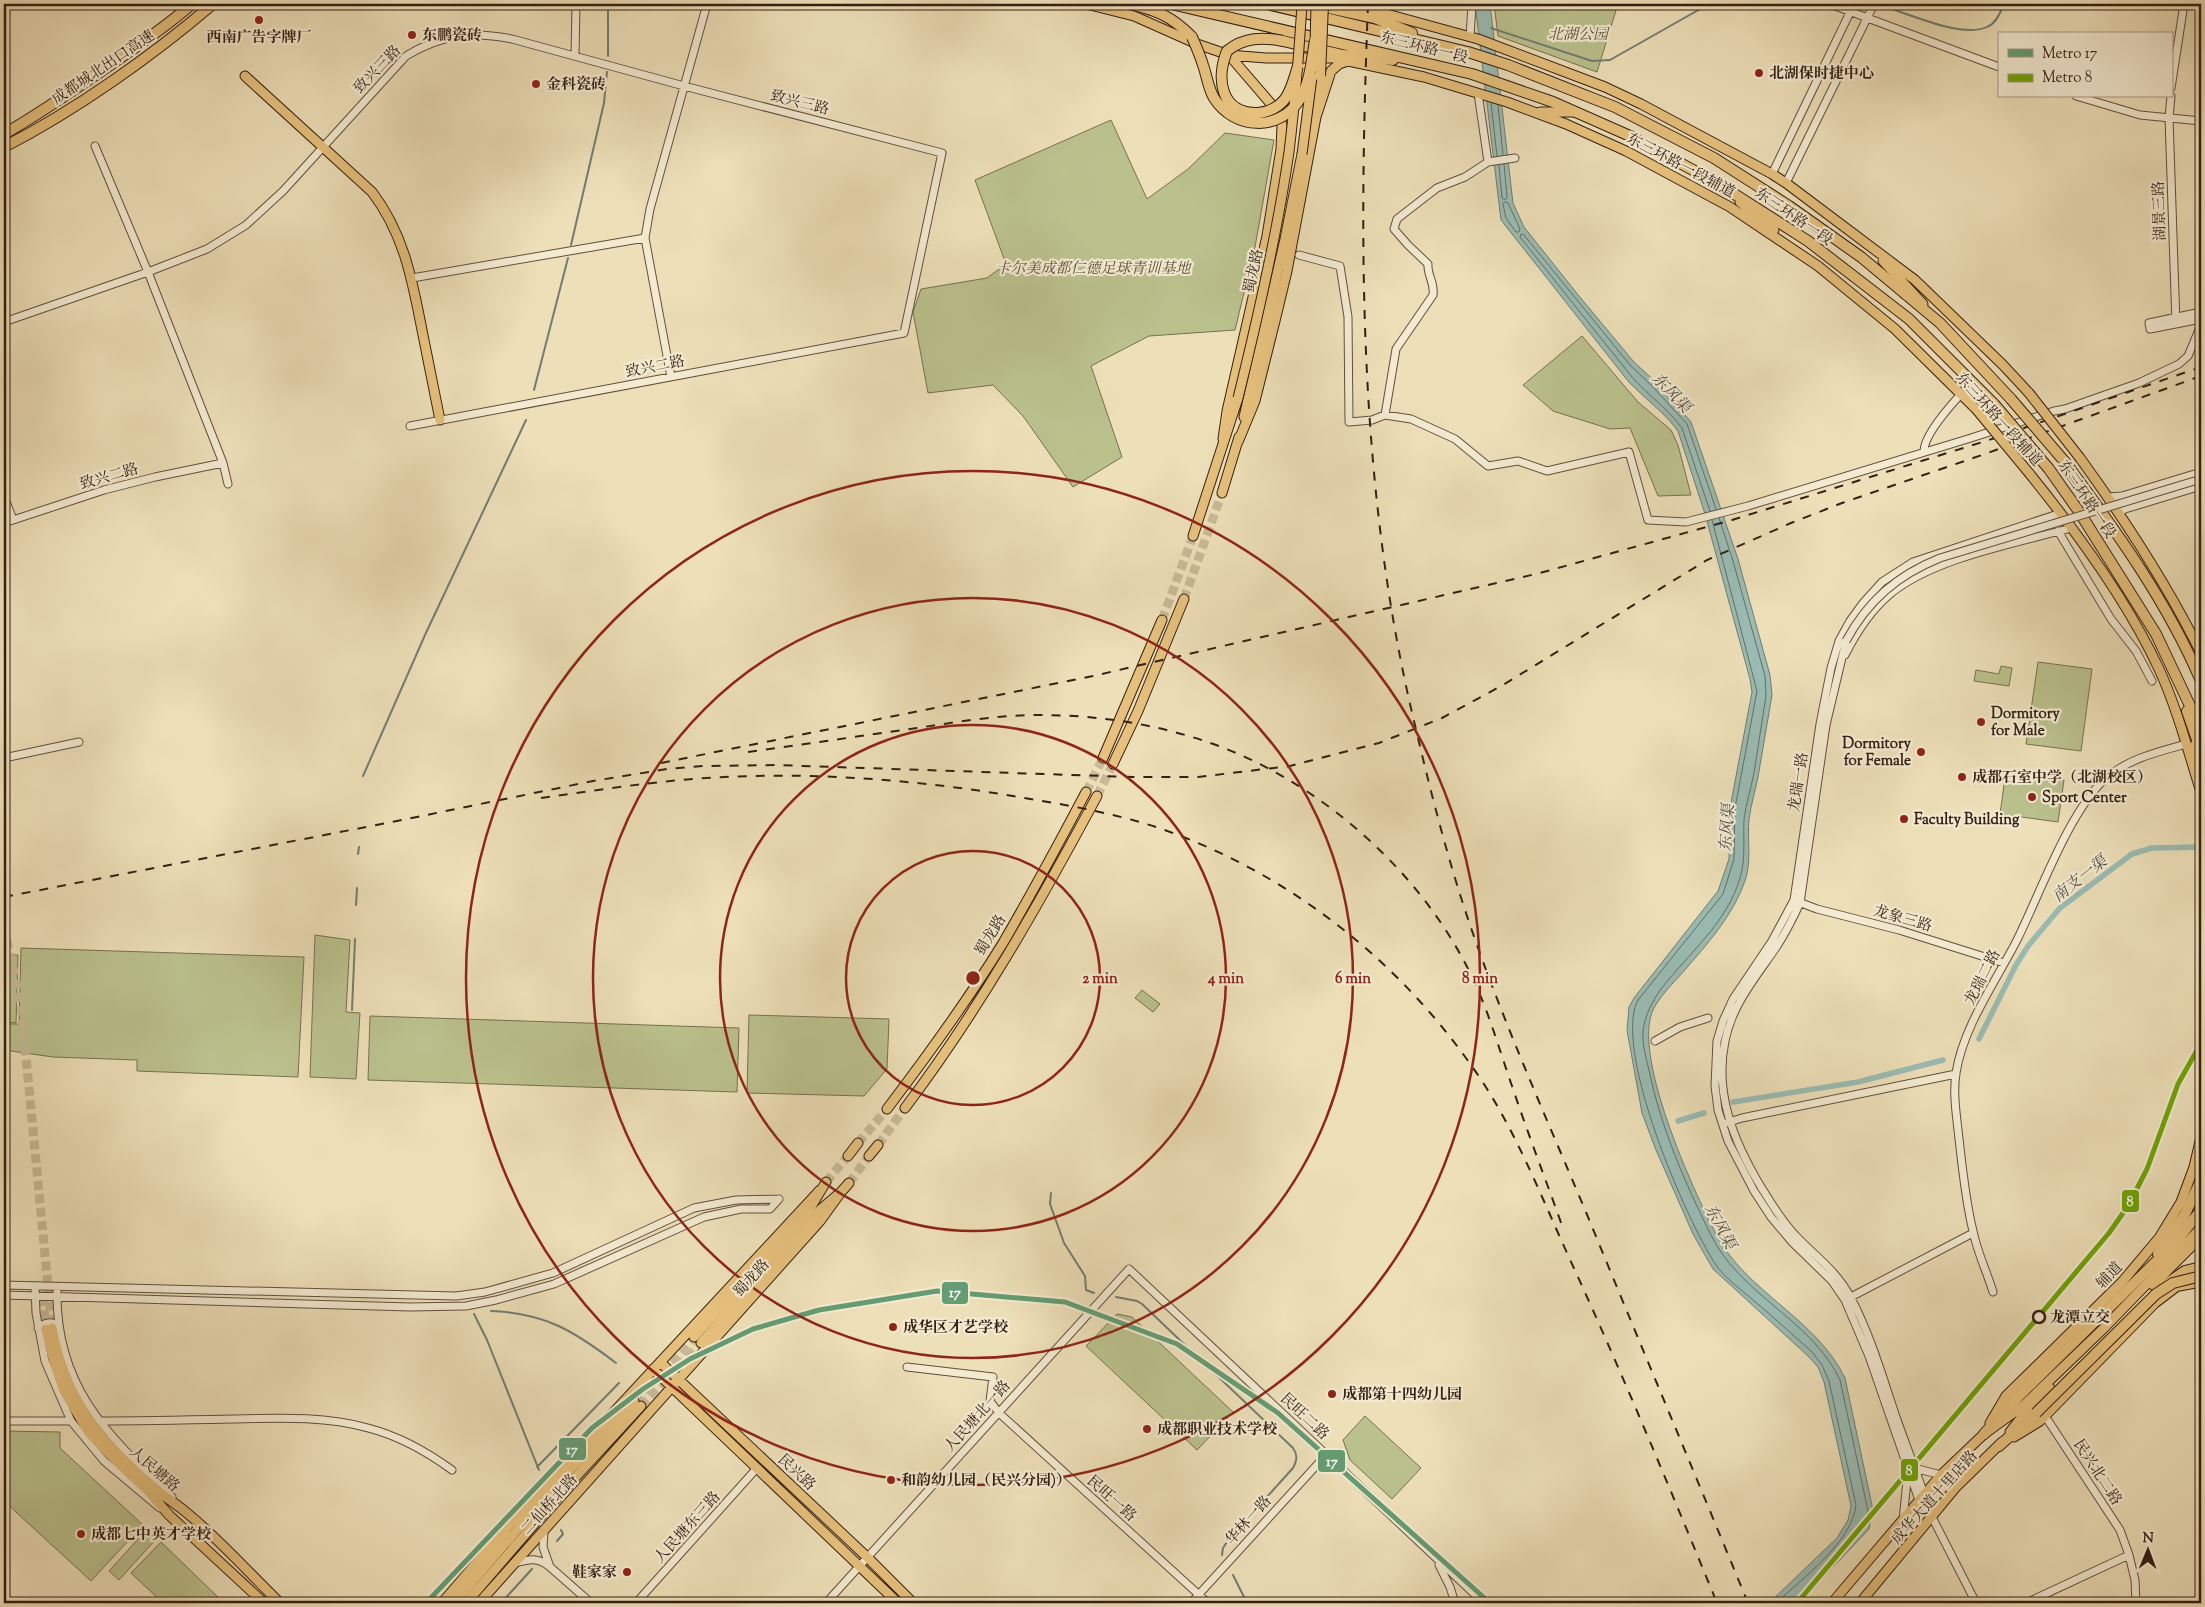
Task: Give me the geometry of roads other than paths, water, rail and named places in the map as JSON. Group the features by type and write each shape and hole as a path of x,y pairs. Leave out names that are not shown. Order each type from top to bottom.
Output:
{"highway":[{"name":"成都城北出口高速","path":"4,134 32,118 121,57 171,22 192,4"},
{"name":"成都城北出口高速","path":"4,147 34,132 124,72 178,33 213,4"},
{"path":"1129,4 1156,10 1169,17 1192,37 1214,97 1222,108 1234,118 1248,122 1261,124 1276,120 1300,100 1306,87 1316,40"},
{"name":"东三环路一段","path":"1172,4 1441,65 1513,88 1630,136 1717,182 1808,241 1909,319 1994,404 2049,468 2137,603 2174,669 2201,729"},
{"name":"东三环路一段","path":"1267,4 1468,52 1508,65 1615,107 1714,158 1790,206 1861,257 1940,322 2066,462 2116,530 2155,590 2201,681"},
{"path":"1311,4 1375,18 1445,46"},
{"path":"1302,154 1316,103 1320,76 1323,4"},
{"path":"1298,66 1291,89 1284,100 1276,108 1264,112 1241,111 1232,105 1226,97 1220,75 1227,51 1244,40 1258,38 1283,41 1342,54 1441,65"},
{"path":"2174,669 2201,765"},
{"path":"2188,717 2201,751"},
{"path":"2148,1270 2185,1214 2201,1180"},
{"path":"1999,1446 2148,1270 2189,1227 2201,1210"},
{"path":"1984,1434 2030,1408 2170,1281 2185,1271 2201,1267"},
{"path":"2156,1294 2173,1283 2201,1276"}],"main road":[{"name":"东三环路一段辅道","path":"1086,4 1134,16 1228,56 1334,58 1424,78 1535,112 1626,151 1722,202 1818,266 1895,329 1976,409 2061,513 2134,621 2159,669 2201,792"},
{"name":"蜀龙路","path":"1193,536 1223,439 1238,398 1259,314 1280,208 1288,152 1298,66 1302,4"},
{"name":"蜀龙路","path":"1222,492 1248,402 1302,154 1316,40 1316,4"},
{"path":"1350,4 1504,48 1634,100 1772,174 1915,280 2003,365 2029,393 2080,458 2120,512 2201,653"},
{"path":"1223,439 1227,411 1245,338 1270,218 1281,149 1282,125 1278,112 1228,56"},
{"path":"1238,442 1252,409 1276,317 1289,262 1316,117 1331,71 1339,64 1348,61"},
{"path":"245,76 372,192 386,211 399,236 412,278 440,420"},
{"path":"1535,112 1574,112"},
{"path":"1717,182 1818,266"},
{"path":"1866,243 1940,322"},
{"path":"1113,764 1138,711 1184,599"},
{"path":"1103,758 1162,620"},
{"name":"蜀龙路","path":"887,1109 965,1001 1002,943 1086,792"},
{"name":"蜀龙路","path":"905,1108 948,1049 1011,950 1097,796"},
{"name":"辅道","path":"1984,1434 2006,1396 2122,1282 2143,1258 2174,1214 2198,1170 2201,1136"},
{"path":"848,1156 858,1143"},
{"path":"869,1156 878,1145"},
{"name":"蜀龙路","path":"442,1603 510,1524 826,1182"},
{"name":"蜀龙路","path":"679,1380 820,1221 849,1183"},
{"name":"蜀龙路","path":"820,1190 809,1210 697,1340 820,1210 841,1192"},
{"path":"2030,1408 2201,1228"},
{"path":"2030,1408 2201,1237"},
{"path":"2030,1408 2201,1267"},
{"path":"2178,1286 2201,1282"},
{"name":"人民塘路","path":"49,1328 65,1376 76,1401 89,1421 119,1456 158,1491 188,1513 280,1603"},
{"name":"人民塘路","path":"49,1328 60,1380 79,1418 112,1457 150,1493 169,1515 264,1603"},
{"name":"民兴路","path":"660,1362 867,1557 913,1603"},
{"name":"民兴路","path":"653,1369 898,1603"},
{"name":"二仙桥北路","path":"479,1603 679,1380"},
{"path":"454,1603 553,1488 638,1403 466,1603"},
{"name":"成华大道十里店路","path":"1832,1603 1941,1475 1984,1434"},
{"name":"成华大道十里店路","path":"1860,1603 1956,1487 1999,1446"}],"street":[{"path":"574,56 576,4"},
{"path":"671,377 645,238 650,209 707,4"},
{"path":"1472,4 1474,38"},
{"path":"1830,4 1998,67"},
{"path":"1772,174 1854,4"},
{"path":"1786,183 1874,4"},
{"path":"2172,82 2184,4"},
{"name":"致兴三路","path":"4,322 148,272 207,249 246,225 283,191 406,56 426,44 465,35 485,34 512,39 942,153 904,332"},
{"path":"1481,94 1488,162"},
{"path":"2083,98 2140,115 2201,121"},
{"name":"湖景三路","path":"2171,98 2169,118 2176,321"},
{"path":"94,146 148,272 223,463 228,484"},
{"path":"1385,414 1396,348 1432,295 1434,287 1428,264 1398,235 1394,229 1394,224 1402,214 1437,188 1465,177 1488,162 1515,158"},
{"path":"412,278 645,238"},
{"path":"1299,255 1340,266 1348,317 1349,422 1372,420 1385,414 1411,419 1443,433 1465,446 1488,466 1518,461 1547,471 1629,452 1648,520 1686,522 1727,511 2065,409 2139,383 2179,364 2188,356 2201,325"},
{"path":"2176,321 2201,312"},
{"path":"2176,321 2201,319"},
{"name":"致兴二路","path":"410,426 904,332"},
{"path":"1924,452 1926,440 1953,402 1961,394"},
{"name":"致兴二路","path":"4,523 104,490 223,463"},
{"path":"2108,497 2122,496 2201,472"},
{"path":"1834,670 1854,626 1877,597 1894,582 1918,567 1940,558 2201,479"},
{"path":"2120,512 2201,486"},
{"path":"4,496 13,520"},
{"path":"1834,670 1839,642 1850,621 1868,598 1889,577 1913,562 2061,513"},
{"path":"1834,670 1862,626 1881,602 1904,583 1939,565 2071,528"},
{"path":"2058,531 2111,619 2136,651 2152,681"},
{"name":"龙瑞一路","path":"1834,670 1819,734 1797,901 1791,922 1739,1002 1725,1040 1722,1063 1722,1088 1726,1123 1738,1162 1771,1217 1792,1242 1848,1299 1922,1497 1976,1603"},
{"path":"4,758 79,742"},
{"name":"龙瑞二路","path":"1993,1292 1973,1233 1962,1166 1955,1097 1956,1074 1963,1048 1973,1024 2016,942 2066,837 2086,802 2104,780 2144,756 2186,744"},
{"name":"龙象三路","path":"1797,901 1817,909 1899,930 2004,962"},
{"path":"1655,1041 1680,1027 1708,1018"},
{"path":"1726,1123 1956,1074"},
{"path":"4,1285 435,1296 485,1292 553,1273 694,1208 736,1200 779,1200 770,1209 741,1209 704,1217 554,1284 466,1306 410,1307 4,1295"},
{"path":"1848,1299 1973,1233"},
{"name":"人民塘北一路","path":"826,1603 1129,1269"},
{"name":"民旺二路","path":"1129,1269 1435,1559 1484,1603"},
{"path":"35,1286 35,1296 49,1328 89,1408 117,1444 188,1513"},
{"path":"57,1286 57,1296 49,1328 45,1361 70,1421 104,1461 146,1498 169,1515"},
{"path":"907,1367 993,1377 990,1401 998,1413"},
{"name":"民兴北二路","path":"2030,1408 2120,1530 2135,1580 2136,1603"},
{"name":"民旺一路","path":"998,1413 1208,1603"},
{"path":"99,1421 257,1419 336,1421 368,1428 398,1438 427,1452 452,1470"},
{"path":"4,1421 70,1421"},
{"name":"华林一路","path":"1191,1603 1326,1455"},
{"path":"1902,1520 1911,1467 1941,1475"},
{"name":"人民塘东三路","path":"636,1603 757,1468"},
{"path":"544,1531 543,1547 550,1567"},
{"path":"2026,1603 2129,1555"},
{"path":"514,1563 537,1559 550,1567 591,1603"},
{"path":"1435,1559 1450,1588 1455,1603"}],"water":[{"path":"1475,4 1490,4 1513,203 1524,227 1579,296 1634,362 1658,384 1691,422 1738,559 1770,675 1772,695 1749,819 1749,858 1745,881 1740,894 1719,929 1657,1003 1649,1029 1650,1056 1667,1121 1693,1186 1716,1234 1729,1254 1745,1273 1817,1338 1845,1378 1873,1510 1869,1529 1799,1603 1769,1603 1837,1538 1848,1520 1851,1506 1824,1382 1818,1367 1808,1356 1713,1269 1693,1234 1642,1113 1627,1030 1629,1007 1634,998 1718,891 1729,859 1730,808 1752,692 1750,679 1705,514 1678,431 1628,381 1501,220"}],"waterway":[{"path":"608,4 608,56"},
{"path":"1491,28 1592,61 1610,60 1709,4"},
{"path":"1892,9 1941,25 1968,30 1979,29 1992,24 2004,4"},
{"path":"571,245 604,103 607,72"},
{"path":"534,390 568,258"},
{"path":"363,776 425,635 526,420"},
{"path":"358,854 359,847"},
{"name":"南支一渠","path":"1979,1039 2016,965 2028,946 2060,908 2132,854 2152,848 2201,847"},
{"path":"356,905 357,888"},
{"path":"352,1010 355,939"},
{"name":"南支一渠","path":"1733,1102 1858,1082 1943,1060"},
{"name":"南支一渠","path":"1678,1121 1704,1113"},
{"path":"1051,1193 1050,1204 1064,1243 1085,1276 1086,1290 1094,1293"},
{"path":"1116,1297 1137,1301 1142,1304 1293,1448 1296,1453 1293,1468 1229,1539 1223,1548 1222,1555"},
{"path":"491,1311 527,1315 558,1326 572,1333 616,1363"},
{"path":"474,1314 487,1340 539,1470"},
{"path":"537,1467 619,1383"},
{"path":"557,1541 563,1534 561,1530"},
{"path":"501,1603 532,1569"},
{"path":"1233,1575 1247,1603"}],"tunnel":[{"path":"1184,599 1222,493"},
{"path":"1162,620 1193,536"},
{"path":"1086,792 1103,758"},
{"path":"1097,796 1113,764"},
{"path":"4,927 21,1005 52,1328"},
{"path":"878,1145 905,1108"},
{"path":"858,1143 887,1109"},
{"path":"826,1182 848,1156"},
{"path":"849,1183 869,1156"},
{"path":"43,1297 46,1329"},
{"path":"634,1401 694,1337"},
{"path":"641,1406 701,1343"}],"railway":[{"path":"1368,4 1363,179 1366,356 1371,443 1380,531 1393,618 1416,731 1452,868 1496,996 1748,1603"},
{"path":"661,763 1093,676 1540,573 1732,520 1989,440 2201,367"},
{"path":"4,897 593,781 667,769 703,766 775,765 1133,777 1198,777 1290,766 1379,743 1442,718 1503,685 1707,560 1791,523 1842,503 2201,376"},
{"path":"748,752 978,719 1023,715 1057,715 1112,720 1167,730 1230,750 1273,771 1315,797 1354,826 1390,860 1422,897 1449,936 1472,977 1484,1004 1564,1231"},
{"path":"541,798 674,781 770,776 847,777 963,788 1081,808 1159,828 1206,846 1250,868 1334,922 1408,988 1441,1025 1471,1065 1499,1109 1535,1180 1606,1340 1717,1603"}],"metro line":[{"name":"8","path":"1797,1603 2109,1233 2128,1206 2147,1169 2178,1084 2201,1043"},
{"name":"17","path":"426,1603 592,1428 643,1389 690,1359 753,1329 819,1310 937,1291 1065,1302 1177,1344 1278,1413 1490,1603"}],"place":[{"name":"西南广告字牌厂","path":"259,20"},
{"name":"东鹏瓷砖","path":"412,35"},
{"name":"北湖保时捷中心","path":"1759,73"},
{"name":"金科瓷砖","path":"536,84"},
{"name":"Dormitory for Male","path":"1981,722"},
{"name":"Dormitory for Female","path":"1921,752"},
{"name":"成都石室中学（北湖校区）","path":"1962,777"},
{"name":"Sport Center","path":"2032,797"},
{"name":"Faculty Building","path":"1904,819"},
{"name":"龙潭立交","path":"2039,1317"},
{"name":"成华区才艺学校","path":"893,1327"},
{"name":"成都第十四幼儿园","path":"1332,1394"},
{"name":"成都职业技术学校","path":"1147,1429"},
{"name":"和韵幼儿园（民兴分园)）","path":"891,1480"},
{"name":"成都七中英才学校","path":"81,1534"},
{"name":"鞋家家","path":"627,1572"}],"park label":[{"name":"北湖公园","path":"1578,34"},
{"name":"卡尔美成都仁德足球青训基地","path":"1093,268"}],"water label":[{"name":"东风渠","path":"1672,392"},
{"name":"东风渠","path":"1726,828"},
{"name":"东风渠","path":"1721,1226"}]}
